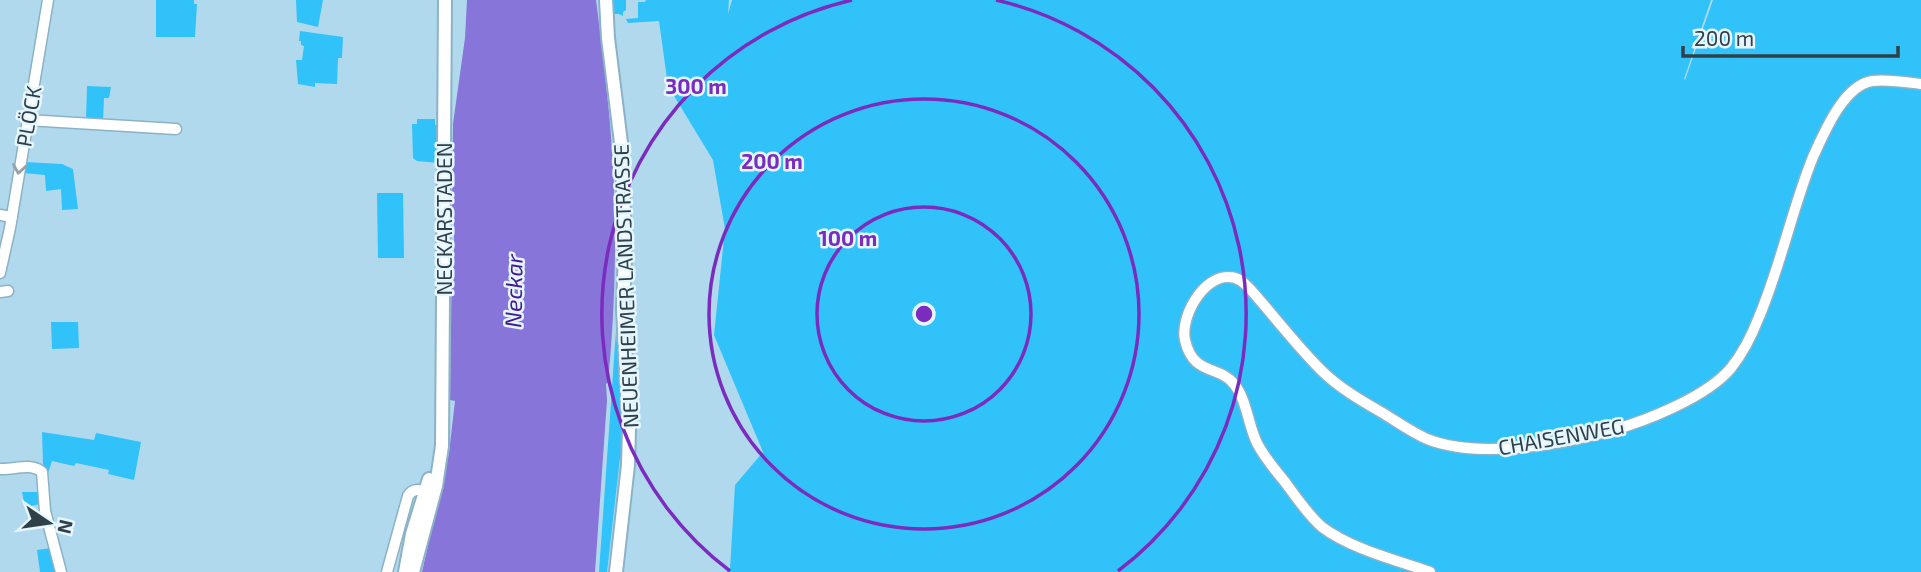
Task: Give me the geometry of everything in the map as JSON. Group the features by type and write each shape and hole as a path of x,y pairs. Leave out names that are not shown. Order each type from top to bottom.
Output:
{"main road":[{"name":"NECKARSTADEN","path":"413,572 441,438 445,0"},
{"name":"NEUENHEIMER LANDSTRASSE","path":"606,0 622,151 625,251 623,308 629,429 628,465 616,572"},
{"name":"NECKARSTADEN","path":"405,572 410,542 429,492"}],"street":[{"name":"PLÖCK","path":"0,273 12,217 48,0"},
{"name":"CHAISENWEG","path":"1430,572 1344,539 1316,521 1257,444 1234,383 1208,370 1195,360 1188,348 1184,331 1185,319 1201,293 1217,279 1230,276 1240,280 1332,380 1410,430 1435,441 1477,449 1499,449 1587,436 1620,428 1682,403 1716,383 1742,354 1773,283 1813,157 1846,97 1855,88 1870,82 1921,84"},
{"path":"27,120 176,129"},
{"path":"0,215 12,217"},
{"path":"0,469 40,469 46,510 61,572"},
{"path":"387,572 409,494 414,489 429,492"}],"shaded area":[{"path":"156,0 194,0 194,4 197,4 195,37 156,37"},
{"path":"296,0 323,0 318,27 297,22"},
{"path":"611,0 626,0 623,16 611,14"},
{"path":"729,0 728,14 732,0 1711,0 1685,80 1713,0 1921,0 1921,572 726,572 730,569 735,485 763,452 714,335 725,229 713,160 668,86 659,21 628,23 626,19 638,18 638,2"},
{"path":"300,31 343,37 342,58 338,58 337,84 315,83 315,87 298,84 296,60 302,60 304,46 299,41"},
{"path":"87,86 111,87 109,98 104,98 103,121 86,120"},
{"path":"417,119 435,119 435,125 440,125 439,163 417,161 413,158 412,124 417,124"},
{"path":"24,162 62,164 73,169 78,209 62,210 61,189 46,191 45,175 23,173"},
{"path":"377,193 403,193 404,258 378,258"},
{"path":"51,322 78,322 79,348 52,349"},
{"path":"616,331 622,457 607,572 599,572"},
{"path":"42,432 94,440 96,433 141,442 134,480 108,474 109,470 52,461 48,473 43,464"},
{"path":"22,492 39,492 41,504 25,507"},
{"path":"51,548 57,572 40,572 37,550"}],"water":[{"name":"Neckar","path":"467,0 596,0 612,145 615,247 595,572 422,572 449,453 455,401 450,400 454,257 453,124 465,38"}]}
